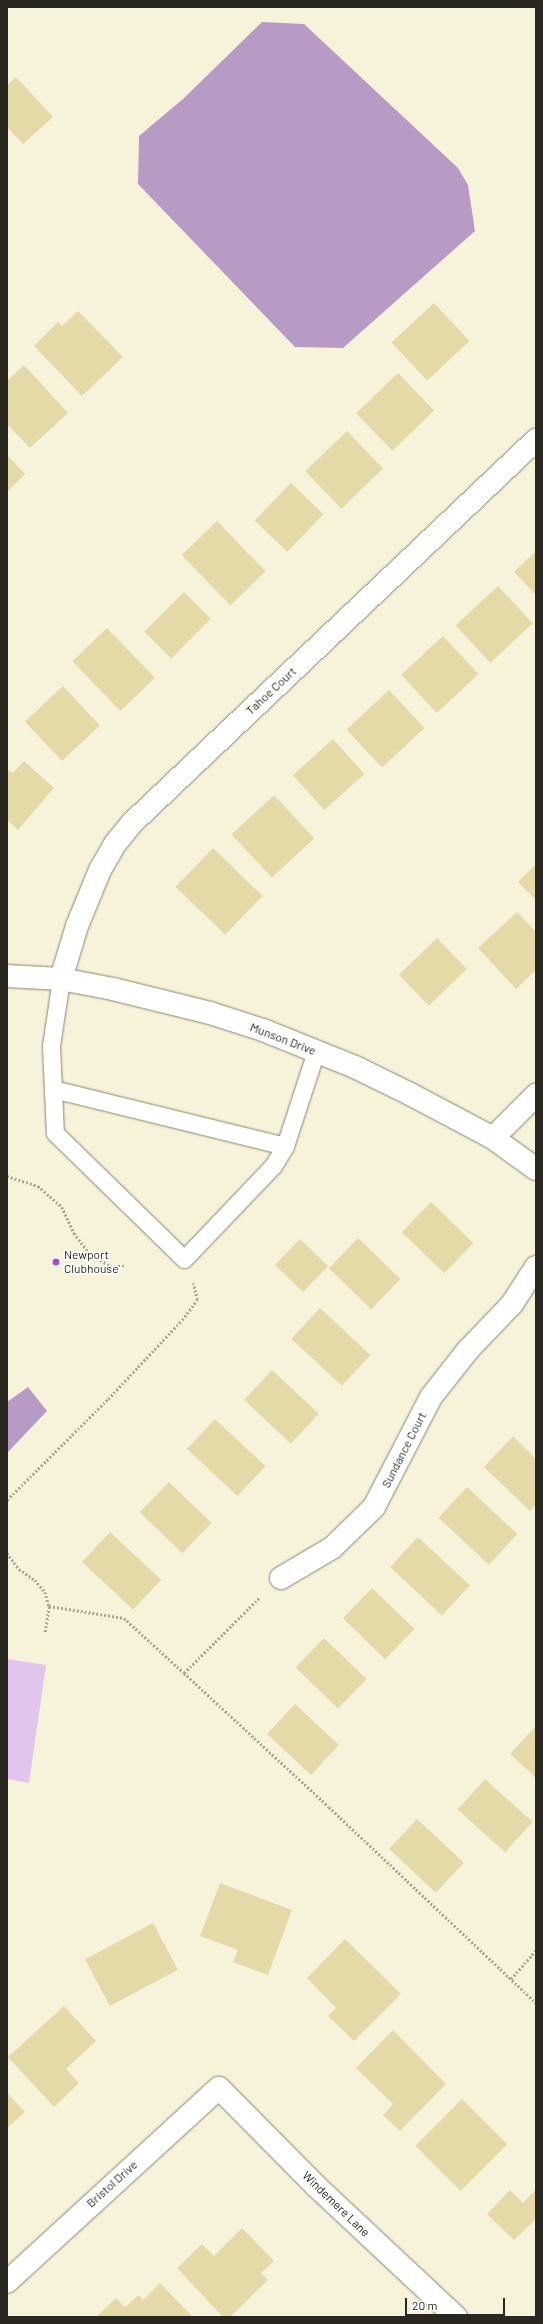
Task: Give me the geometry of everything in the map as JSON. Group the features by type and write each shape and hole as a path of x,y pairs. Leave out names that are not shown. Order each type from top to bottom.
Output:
{"street":[{"name":"Tahoe Court","path":"61,979 77,926 100,870 115,844 132,823 536,440"},
{"name":"Munson Drive","path":"7,976 61,979 113,989 210,1013 263,1030 355,1067 410,1094 493,1138 536,1169"},
{"path":"493,1138 536,1095"},
{"name":"Sundance Court","path":"281,1578 332,1548 374,1507 431,1397 468,1350 512,1304 536,1267"},
{"path":"512,1304 536,1298"},
{"name":"Bristol Drive","path":"7,2282 218,2088"},
{"name":"Windemere Lane","path":"218,2088 316,2186 456,2317"}],"lane":[{"path":"61,979 51,1046 54,1133 184,1259 273,1166 285,1146 316,1051"},
{"path":"52,1089 285,1146"}],"path":[{"path":"7,1176 38,1186 62,1207 74,1234 90,1254 110,1266 126,1266"},
{"path":"7,1500 108,1399 182,1320 197,1300 191,1278"},
{"path":"7,1553 19,1569 35,1580 45,1592 48,1606 45,1632"},
{"path":"184,1673 281,1578"},
{"path":"48,1606 124,1618 329,1807 536,2003"},
{"path":"511,1980 536,1950"}],"shaded area":[{"path":"262,22 304,24 458,168 468,185 475,231 343,348 295,347 138,184 139,136 183,99"},
{"path":"28,1387 47,1411 7,1453 7,1402"},
{"path":"7,1659 46,1665 29,1783 7,1779"}],"building":[{"path":"16,77 53,117 23,144 7,127 7,85"},
{"path":"434,303 469,341 427,381 392,343"},
{"path":"78,311 123,357 82,396 34,346 58,322 62,326"},
{"path":"24,365 68,413 30,448 7,424 7,381"},
{"path":"398,373 434,410 392,451 356,413"},
{"path":"347,431 383,468 341,509 305,471"},
{"path":"7,455 25,474 7,492"},
{"path":"291,483 323,514 287,552 255,520"},
{"path":"217,521 266,571 230,605 182,555"},
{"path":"536,551 536,595 514,572"},
{"path":"498,586 533,623 490,663 456,626"},
{"path":"184,592 211,619 171,658 144,632"},
{"path":"107,628 155,678 120,711 72,661"},
{"path":"443,636 478,674 437,713 401,675"},
{"path":"63,686 100,725 62,761 25,721"},
{"path":"389,690 424,728 382,768 347,730"},
{"path":"333,739 364,774 324,810 293,775"},
{"path":"24,761 54,788 18,830 7,820 7,769 13,773"},
{"path":"274,795 314,838 272,878 232,835"},
{"path":"213,848 263,896 225,935 175,887"},
{"path":"535,865 536,866 536,900 518,882"},
{"path":"517,912 536,932 536,970 516,989 478,948"},
{"path":"437,938 467,969 429,1006 399,975"},
{"path":"431,1202 473,1243 444,1273 402,1232"},
{"path":"358,1238 400,1279 371,1309 329,1268"},
{"path":"300,1239 328,1266 303,1292 275,1265"},
{"path":"320,1308 370,1355 342,1386 291,1339"},
{"path":"272,1370 319,1414 291,1444 244,1400"},
{"path":"215,1419 265,1466 238,1496 187,1449"},
{"path":"513,1436 536,1459 536,1504 530,1511 484,1467"},
{"path":"169,1482 211,1523 182,1553 140,1512"},
{"path":"467,1487 517,1534 489,1565 438,1518"},
{"path":"110,1532 161,1580 133,1610 82,1562"},
{"path":"418,1537 470,1585 442,1615 390,1567"},
{"path":"372,1588 414,1629 385,1659 343,1618"},
{"path":"324,1638 366,1679 338,1708 296,1667"},
{"path":"295,1704 339,1745 311,1775 267,1734"},
{"path":"536,1726 536,1778 510,1754"},
{"path":"485,1779 533,1822 505,1852 458,1809"},
{"path":"417,1819 464,1863 436,1893 389,1849"},
{"path":"220,1883 292,1910 268,1975 233,1962 238,1950 200,1936"},
{"path":"153,1923 178,1970 110,2006 85,1959"},
{"path":"345,1939 401,1994 354,2041 328,2016 336,2008 307,1978"},
{"path":"64,2006 96,2041 66,2069 79,2083 54,2107 8,2057"},
{"path":"393,2030 446,2084 400,2131 383,2115 393,2104 356,2068"},
{"path":"7,2093 25,2112 7,2128"},
{"path":"462,2099 507,2144 461,2191 415,2146"},
{"path":"536,2189 536,2219 514,2240 487,2214 510,2190 523,2203"},
{"path":"242,2228 274,2261 261,2273 268,2280 230,2317 223,2317 177,2268 202,2244 214,2256"},
{"path":"160,2283 193,2317 96,2317 116,2298 125,2307 139,2295 143,2300"}],"place":[{"name":"Newport Clubhouse","path":"56,1262"}]}
